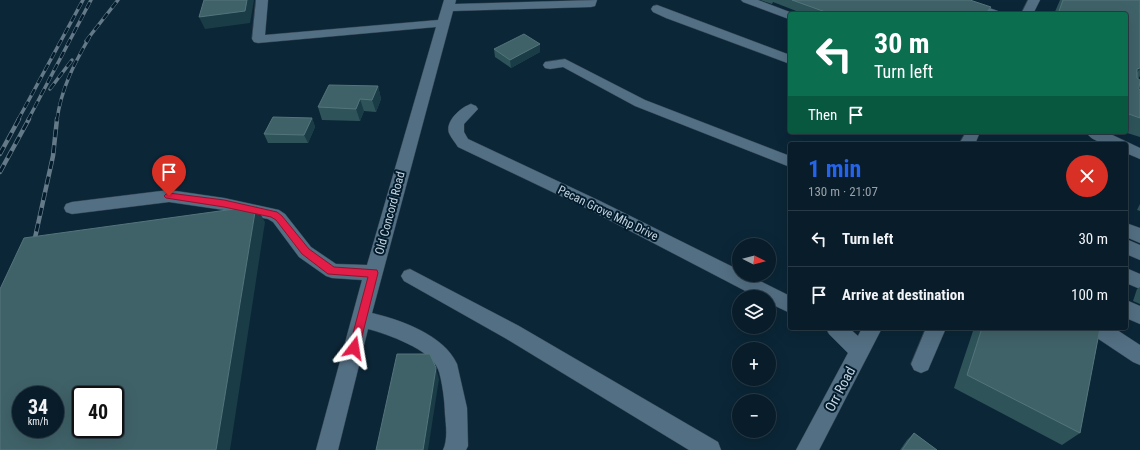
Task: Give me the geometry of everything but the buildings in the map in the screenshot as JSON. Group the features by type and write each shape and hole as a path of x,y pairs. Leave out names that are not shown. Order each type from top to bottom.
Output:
{"street":[{"path":"262,0 258,39 493,4 591,3 591,0"},
{"path":"747,0 788,14"},
{"path":"955,0 988,12"},
{"path":"1028,12 1034,0"},
{"path":"657,9 788,59"},
{"name":"Old Concord Road","path":"327,450 361,319 447,10"},
{"path":"550,66 565,63 591,78 640,102 788,161"},
{"name":"Pecan Grove Mhp Drive","path":"471,109 458,119 456,124 456,130 463,143 594,205 788,304"},
{"path":"1097,134 1115,142"},
{"path":"1128,148 1140,154"},
{"path":"72,208 169,196 224,204 273,214 279,218 305,252 332,271 374,273"},
{"path":"1128,230 1140,236"},
{"path":"1128,247 1140,253"},
{"path":"410,276 512,332 710,450"},
{"path":"1128,276 1140,282"},
{"path":"1128,309 1140,316"},
{"path":"361,319 390,326 431,346 447,364 456,408 457,446 454,450"},
{"path":"838,330 860,351"},
{"name":"Orr Road","path":"807,450 871,330"},
{"path":"921,364 935,330"},
{"path":"1101,330 1140,356"}],"railway":[{"path":"18,120 83,0"},
{"path":"28,120 91,0"},
{"path":"86,41 118,0"},
{"path":"57,120 65,87 78,57 89,38"},
{"path":"50,89 72,60"},
{"path":"0,154 19,119"},
{"path":"0,172 29,119"},
{"path":"33,247 53,156 57,119"}],"route":[{"path":"169,196 224,204 273,214 279,218 305,252 332,271 374,273 354,348"}]}
